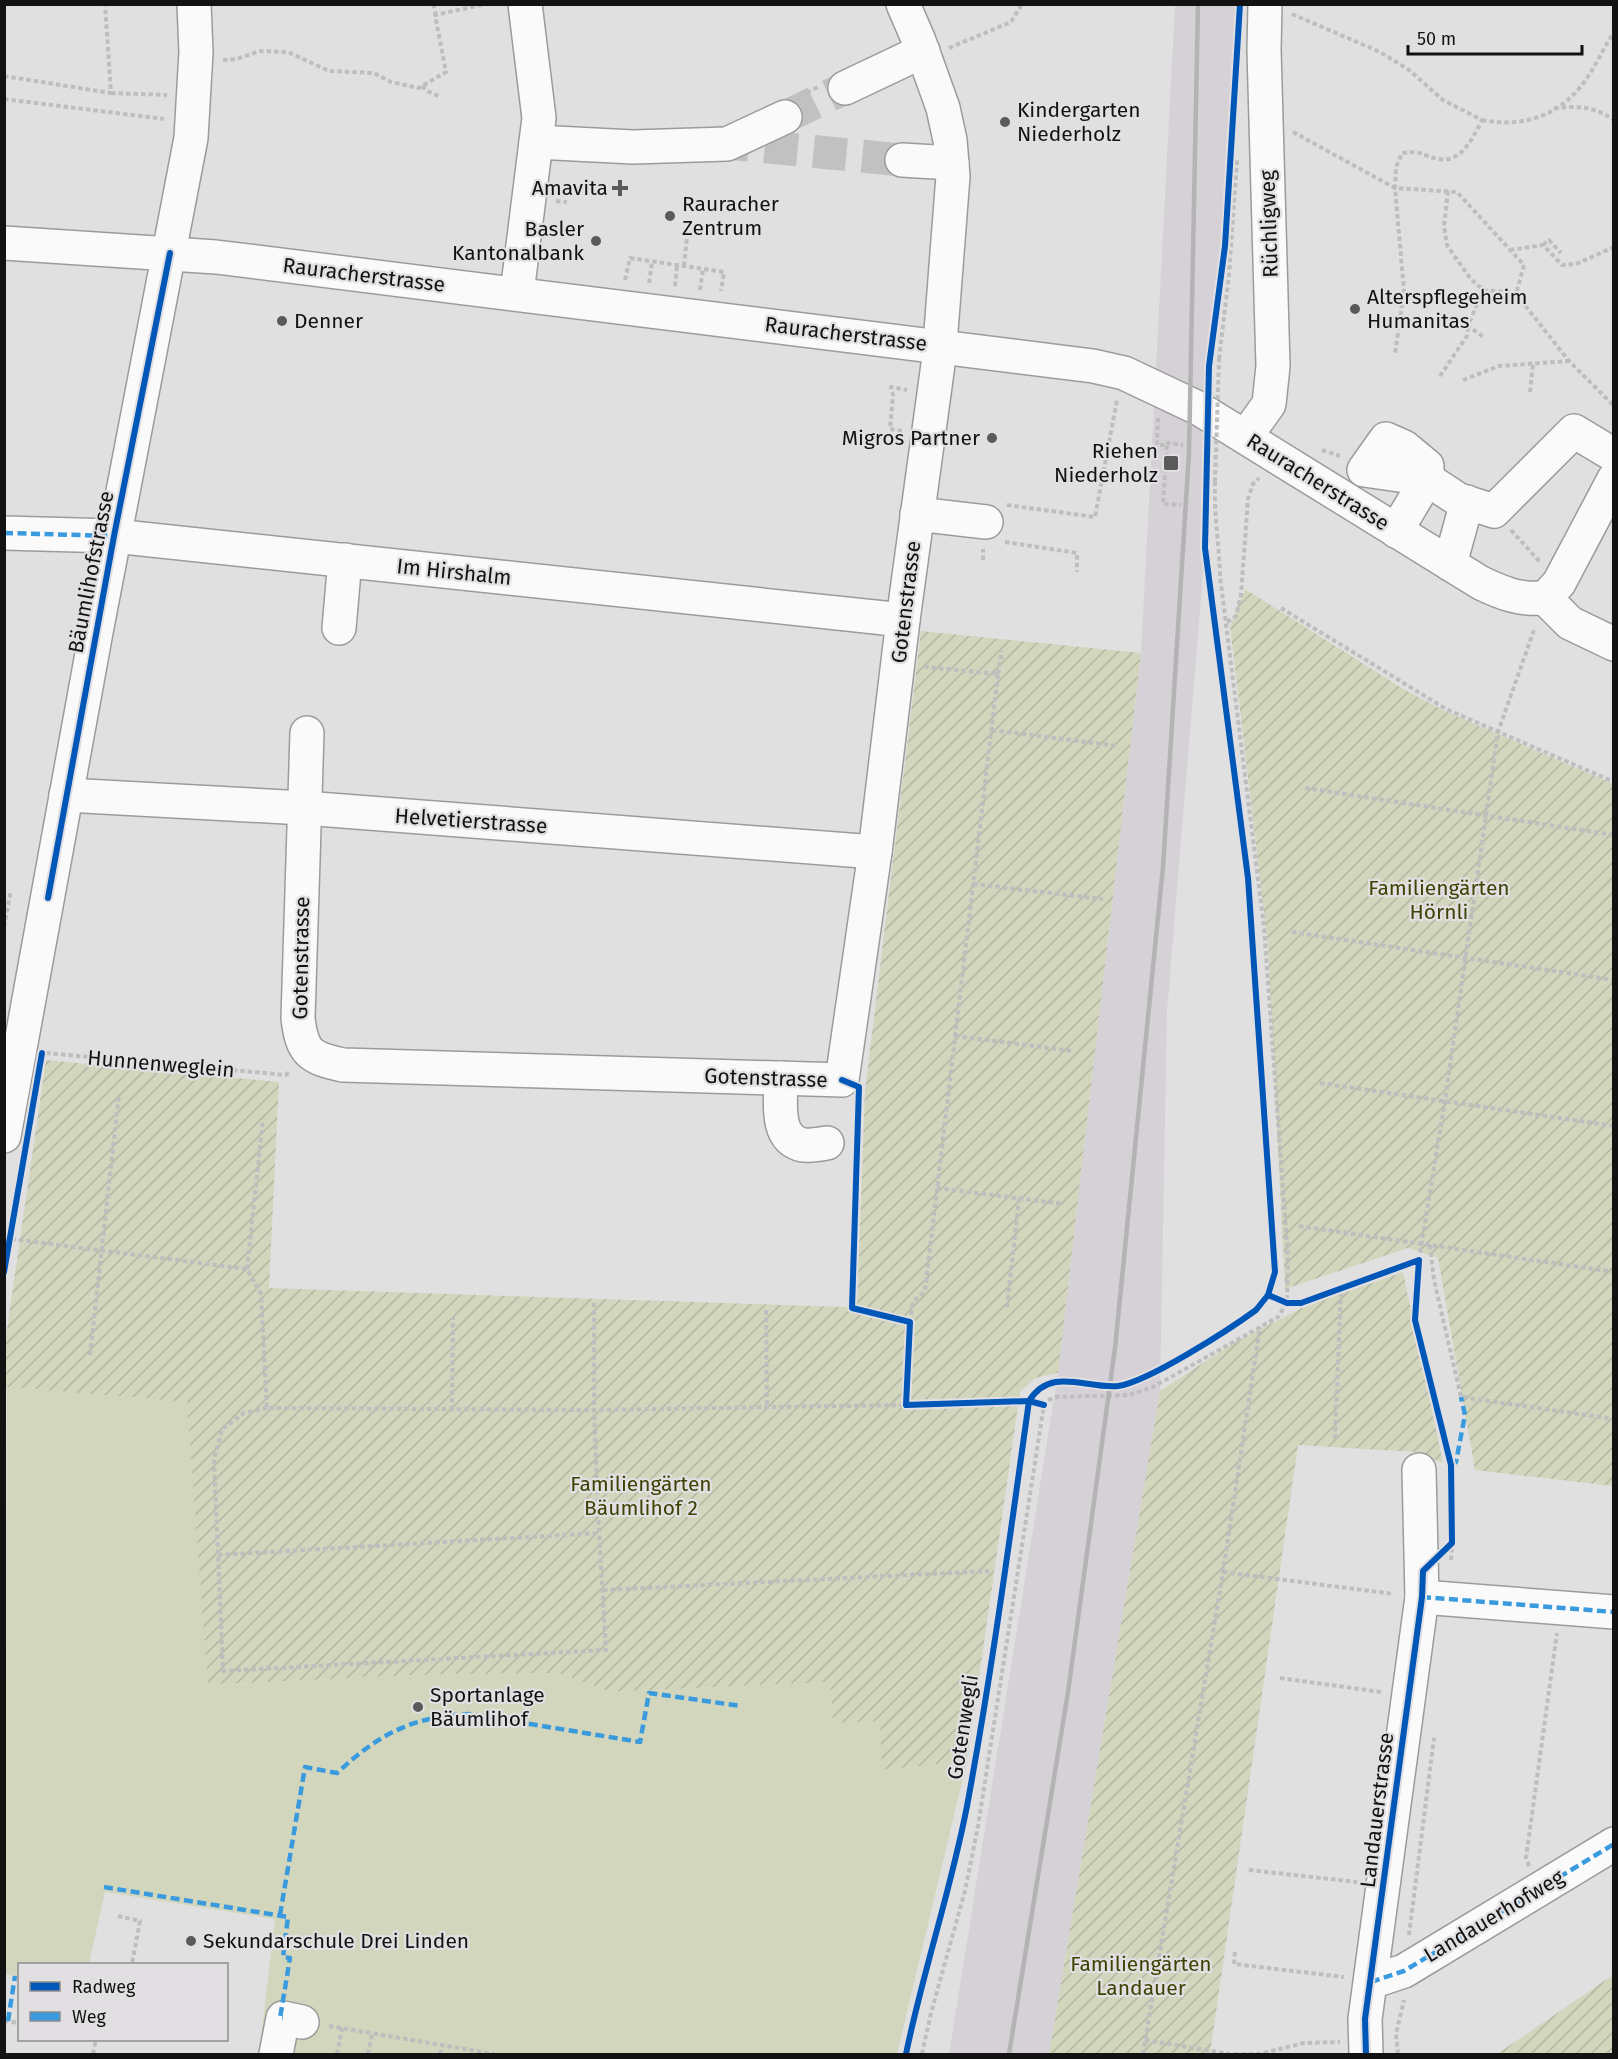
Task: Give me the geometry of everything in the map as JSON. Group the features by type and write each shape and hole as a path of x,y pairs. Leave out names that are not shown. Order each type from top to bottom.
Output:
{"street":[{"name":"Bäumlihofstrasse","path":"15,1141 19,1051 114,536 170,253 193,111 194,4"},
{"path":"517,293 537,132 525,4"},
{"name":"Gotenstrasse","path":"307,732 298,1018 300,1038 308,1052 321,1061 343,1065 842,1080 875,852 903,620 941,346 952,163 943,108 903,4"},
{"name":"Rüchligweg","path":"1246,436 1269,404 1274,366 1266,117 1276,8"},
{"path":"834,86 924,54"},
{"path":"537,132 633,147 727,144 788,108"},
{"path":"537,132 581,129"},
{"path":"902,160 952,163"},
{"name":"Rauracherstrasse","path":"4,243 170,253 517,293 1085,364 1121,373 1198,408 1450,564 1509,596 1526,600 1552,590"},
{"path":"1450,564 1481,507 1574,431 1614,455"},
{"path":"1396,531 1427,479 1481,507"},
{"path":"1614,479 1552,590 1570,623 1614,644"},
{"path":"917,514 991,532"},
{"name":"Im Hirshalm","path":"4,532 114,536 903,620"},
{"path":"339,628 345,561"},
{"name":"Helvetierstrasse","path":"66,795 304,808 875,852"},
{"path":"781,1078 782,1124 786,1134 803,1145 827,1143"},
{"name":"Landauerstrasse","path":"1366,2048 1365,2019 1422,1584 1419,1470"},
{"path":"1422,1584 1614,1612"},
{"name":"Landauerhofweg","path":"1371,1981 1404,1971 1614,1844"},
{"path":"276,2055 283,2018 302,2022"}],"path":[{"path":"105,4 111,93"},
{"path":"195,61 237,59 259,51 288,52 328,71 374,73 391,82 419,88 446,72 433,4"},
{"path":"436,15 486,4"},
{"path":"924,54 1011,22 1022,4"},
{"path":"1276,8 1331,28 1380,52 1409,70 1443,100 1482,120 1506,125 1534,119 1576,93 1614,32"},
{"path":"4,76 111,93 171,95 193,111"},
{"path":"422,86 427,92 441,97"},
{"path":"788,108 834,86"},
{"path":"4,99 193,111"},
{"path":"1553,108 1576,107 1598,110 1614,120"},
{"path":"1266,117 1395,189 1457,192 1524,265 1517,293"},
{"path":"1395,354 1404,291 1395,189 1396,167 1402,153 1420,151 1439,160 1451,158 1468,147 1482,120"},
{"path":"922,2055 930,2013 965,1891 978,1826 1044,1405 1048,1400 1057,1397 1129,1395 1152,1387 1278,1317 1287,1302 1288,1259 1264,927 1214,517 1219,359 1229,275 1238,150"},
{"path":"1215,322 1225,246 1231,156"},
{"path":"1448,191 1444,226 1447,245 1470,278 1483,290 1517,293 1569,361 1614,406"},
{"path":"684,266 688,226"},
{"path":"1510,250 1542,245 1549,240 1561,253"},
{"path":"1542,245 1562,265 1576,264 1614,247"},
{"path":"625,280 630,258 724,272 721,292"},
{"path":"649,283 652,262"},
{"path":"675,286 677,265"},
{"path":"700,290 703,269"},
{"path":"1440,376 1467,336 1468,326 1483,290"},
{"path":"1468,326 1485,338"},
{"path":"1463,380 1499,366 1569,361"},
{"path":"1530,392 1533,364"},
{"path":"1095,517 1121,373"},
{"path":"1181,505 1163,504 1167,444 1183,445"},
{"path":"1227,622 1236,616 1241,595 1248,499 1253,484 1274,454"},
{"path":"1418,1272 1498,732 1552,590 1481,507"},
{"path":"991,532 1077,553 1077,572"},
{"path":"1281,608 1406,687 1446,709 1614,782"},
{"path":"906,1405 910,1322 913,1302 925,1291 1002,651"},
{"path":"898,664 998,674"},
{"path":"992,730 1117,746"},
{"path":"1305,788 1614,835"},
{"path":"973,885 1103,899"},
{"path":"4,927 11,890"},
{"path":"1292,932 1614,980"},
{"path":"955,1036 1073,1051"},
{"path":"842,1080 859,1087 852,1308 910,1322"},
{"path":"1320,1083 1614,1126"},
{"path":"90,1356 119,1094"},
{"path":"263,1119 247,1269 261,1294 267,1408"},
{"path":"4,1272 15,1141"},
{"path":"937,1188 1064,1204"},
{"path":"1006,1307 1020,1199"},
{"path":"1299,1226 1614,1272"},
{"path":"7,1239 247,1269"},
{"path":"1430,1245 1434,1280 1461,1397 1614,1419"},
{"path":"1408,1264 1419,1260"},
{"path":"1331,1292 1352,1284"},
{"path":"1335,1439 1341,1288"},
{"path":"594,1302 594,1410 606,1650 223,1671 214,1460 222,1429 244,1413 267,1408 594,1410 896,1407 1029,1401 1044,1405"},
{"path":"766,1310 767,1408"},
{"path":"452,1410 453,1317"},
{"path":"1143,2055 1223,1572 1260,1327"},
{"path":"1027,1412 1034,1392"},
{"path":"1223,1572 1422,1584 1452,1543 1452,1532"},
{"path":"218,1555 599,1533"},
{"path":"603,1590 989,1571"},
{"path":"1540,1888 1526,1858 1561,1606"},
{"path":"1280,1678 1409,1696"},
{"path":"1398,2055 1396,2034 1404,1997 1404,1971 1435,1727"},
{"path":"1249,1869 1384,1885"},
{"path":"118,1916 140,1921 132,1963"},
{"path":"1235,1952 1234,1964 1371,1981"},
{"path":"337,2055 342,2028 494,2055"},
{"path":"368,2055 372,2034"},
{"path":"1146,2040 1232,2055 1259,2054 1304,2043 1366,2048"},
{"path":"440,2055 442,2046"}],"shaded area":[{"path":"1175,5 1240,5 1225,246 1209,367 1205,548 1167,1012 1160,1391 1049,2054 949,2054 1058,1373 1141,653"}],"green space":[{"name":"Familiengärten Hörnli","path":"1245,589 1405,690 1445,711 1613,784 1613,1486 1475,1470 1438,1258 1408,1248 1285,1289 1268,946 1230,626"},
{"name":"Familiengärten Bäumlihof 2","path":"921,631 1141,653 1058,1373 1035,1378 1020,1392 967,1761 882,1770 832,1723 830,1682 609,1692 558,1673 415,1675 207,1685 187,1402 5,1387 5,1342 46,1060 279,1082 269,1288 845,1307 857,1302 865,1091"},
{"name":"Familiengärten Landauer","path":"1403,1272 1443,1463 1415,1452 1298,1445 1210,2054 1049,2054 1160,1391 1235,1342 1304,1307"},
{"name":"Sportanlage Bäumlihof","path":"7,1387 187,1402 208,1685 415,1675 558,1673 609,1692 830,1682 833,1723 880,1721 882,1770 967,1761 897,2054 259,2054 275,1919 105,1892 89,1963 18,1963 18,1977 5,1974"},
{"path":"1613,1975 1613,2054 1497,2054"}],"tunnel":[{"path":"785,117 845,88"},
{"path":"716,142 902,160"}],"railway":[{"path":"1009,2054 1068,1692 1115,1348 1163,867 1189,453 1198,4"}],"marked path":[{"path":"4,533 114,536"},
{"path":"1451,1465 1456,1462 1465,1415 1461,1397"},
{"path":"1422,1597 1614,1612"},
{"path":"280,1915 305,1767 337,1773 367,1748 397,1730 430,1719 448,1716 469,1714 640,1742 649,1693 741,1706"},
{"path":"1371,1982 1404,1971 1614,1844"},
{"path":"104,1887 288,1917 283,1957 290,1958 280,2018 283,2018"},
{"path":"8,2021 15,1976"}],"cycle path":[{"name":"Gotenwegli","path":"906,2054 967,1806 993,1655 1029,1401 1038,1390 1048,1384 1070,1382 1118,1386 1149,1375 1209,1341 1256,1310 1268,1295 1275,1272 1248,878 1205,548 1209,366 1225,246 1240,4"},
{"path":"48,898 114,536 170,253"},
{"path":"4,1272 42,1053"},
{"path":"842,1080 859,1087 852,1308 910,1322 906,1405 1029,1401 1044,1405"},
{"path":"1268,1295 1287,1303 1301,1303 1419,1260 1415,1320 1451,1465 1452,1543 1423,1571 1422,1597 1365,2019 1366,2054"}],"place":[{"name":"Kindergarten Niederholz","path":"1005,122"},
{"name":"Amavita","path":"620,188"},
{"name":"Rauracher Zentrum","path":"670,216"},
{"name":"Basler Kantonalbank","path":"596,241"},
{"name":"Alterspflegeheim Humanitas","path":"1355,309"},
{"name":"Denner","path":"282,321"},
{"name":"Migros Partner","path":"992,438"},
{"name":"Riehen Niederholz","path":"1171,463"},
{"name":"Sportanlage Bäumlihof","path":"418,1707"},
{"name":"Sekundarschule Drei Linden","path":"191,1941"}]}
